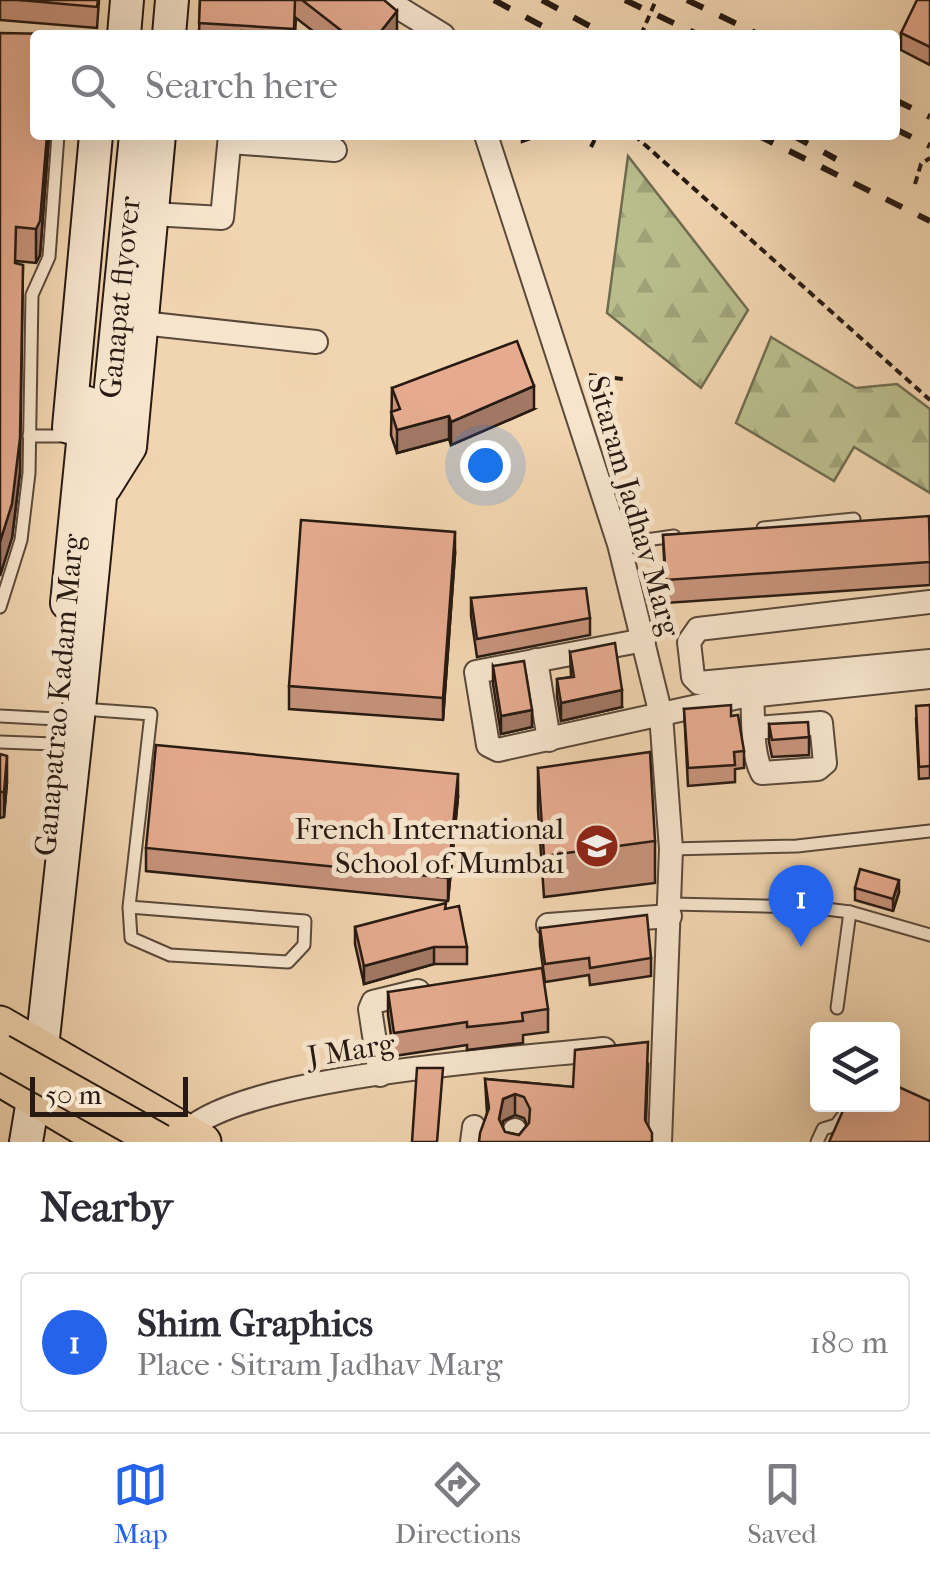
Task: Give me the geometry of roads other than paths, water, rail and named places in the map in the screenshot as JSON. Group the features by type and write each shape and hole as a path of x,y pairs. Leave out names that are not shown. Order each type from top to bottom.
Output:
{"main road":[{"path":"107,30 110,0"},
{"path":"124,30 127,0"},
{"path":"146,30 149,0"},
{"path":"169,30 172,0"},
{"path":"87,479 96,140"},
{"name":"Ganapat flyover","path":"87,479 114,140"},
{"name":"Ganapat flyover","path":"87,479 135,140"},
{"path":"87,479 130,447 159,140"},
{"name":"Ganapatrao Kadam Marg","path":"8,1142 16,1039 46,922 56,841 63,724 87,479"},
{"path":"16,1039 182,1140"},
{"path":"12,1083 108,1142"},
{"path":"12,1083 130,1142"},
{"name":"Ganapatrao Kadam Marg","path":"12,1083 26,1142"}],"street":[{"path":"386,0 435,30"},
{"path":"152,214 222,218 230,140"},
{"path":"248,140 335,150"},
{"name":"Sitaram Jadhav Marg","path":"488,140 619,544 661,715 671,849 671,910 648,1044 660,1142"},
{"path":"142,324 316,342"},
{"path":"743,690 694,681 689,642 693,632 930,602"},
{"path":"644,640 482,668 475,677 490,748 549,740 661,715 743,690 927,669"},
{"path":"536,660 549,740"},
{"path":"743,690 755,728"},
{"path":"548,925 671,910"},
{"path":"380,1075 370,1009 373,1002 446,986"},
{"name":"J Marg","path":"182,1140 254,1096 380,1075 648,1044"}],"lane":[{"path":"0,607 21,540 29,436 32,295 48,256 58,140"},
{"path":"29,436 87,479"},
{"path":"756,528 854,520"},
{"path":"619,544 696,534"},
{"path":"0,742 63,724 152,714 129,907 131,938 170,955 288,962 304,945 305,920 129,907"},
{"path":"0,716 63,724"},
{"path":"671,849 797,846 930,831"},
{"path":"671,910 850,912 930,935"},
{"path":"837,1008 850,912"},
{"path":"817,1142 824,1130 836,1125 846,1112"}],"railway":[{"path":"494,0 550,30"},
{"path":"542,0 597,30"},
{"path":"625,0 688,30"},
{"path":"687,0 750,30"},
{"path":"900,102 930,117"},
{"path":"900,131 930,146"},
{"path":"767,140 930,221"},
{"path":"801,140 836,159"}],"place":[{"name":"French International School of Mumbai","path":"597,846"},
{"name":"Shim Graphics","path":"801,947"}]}
